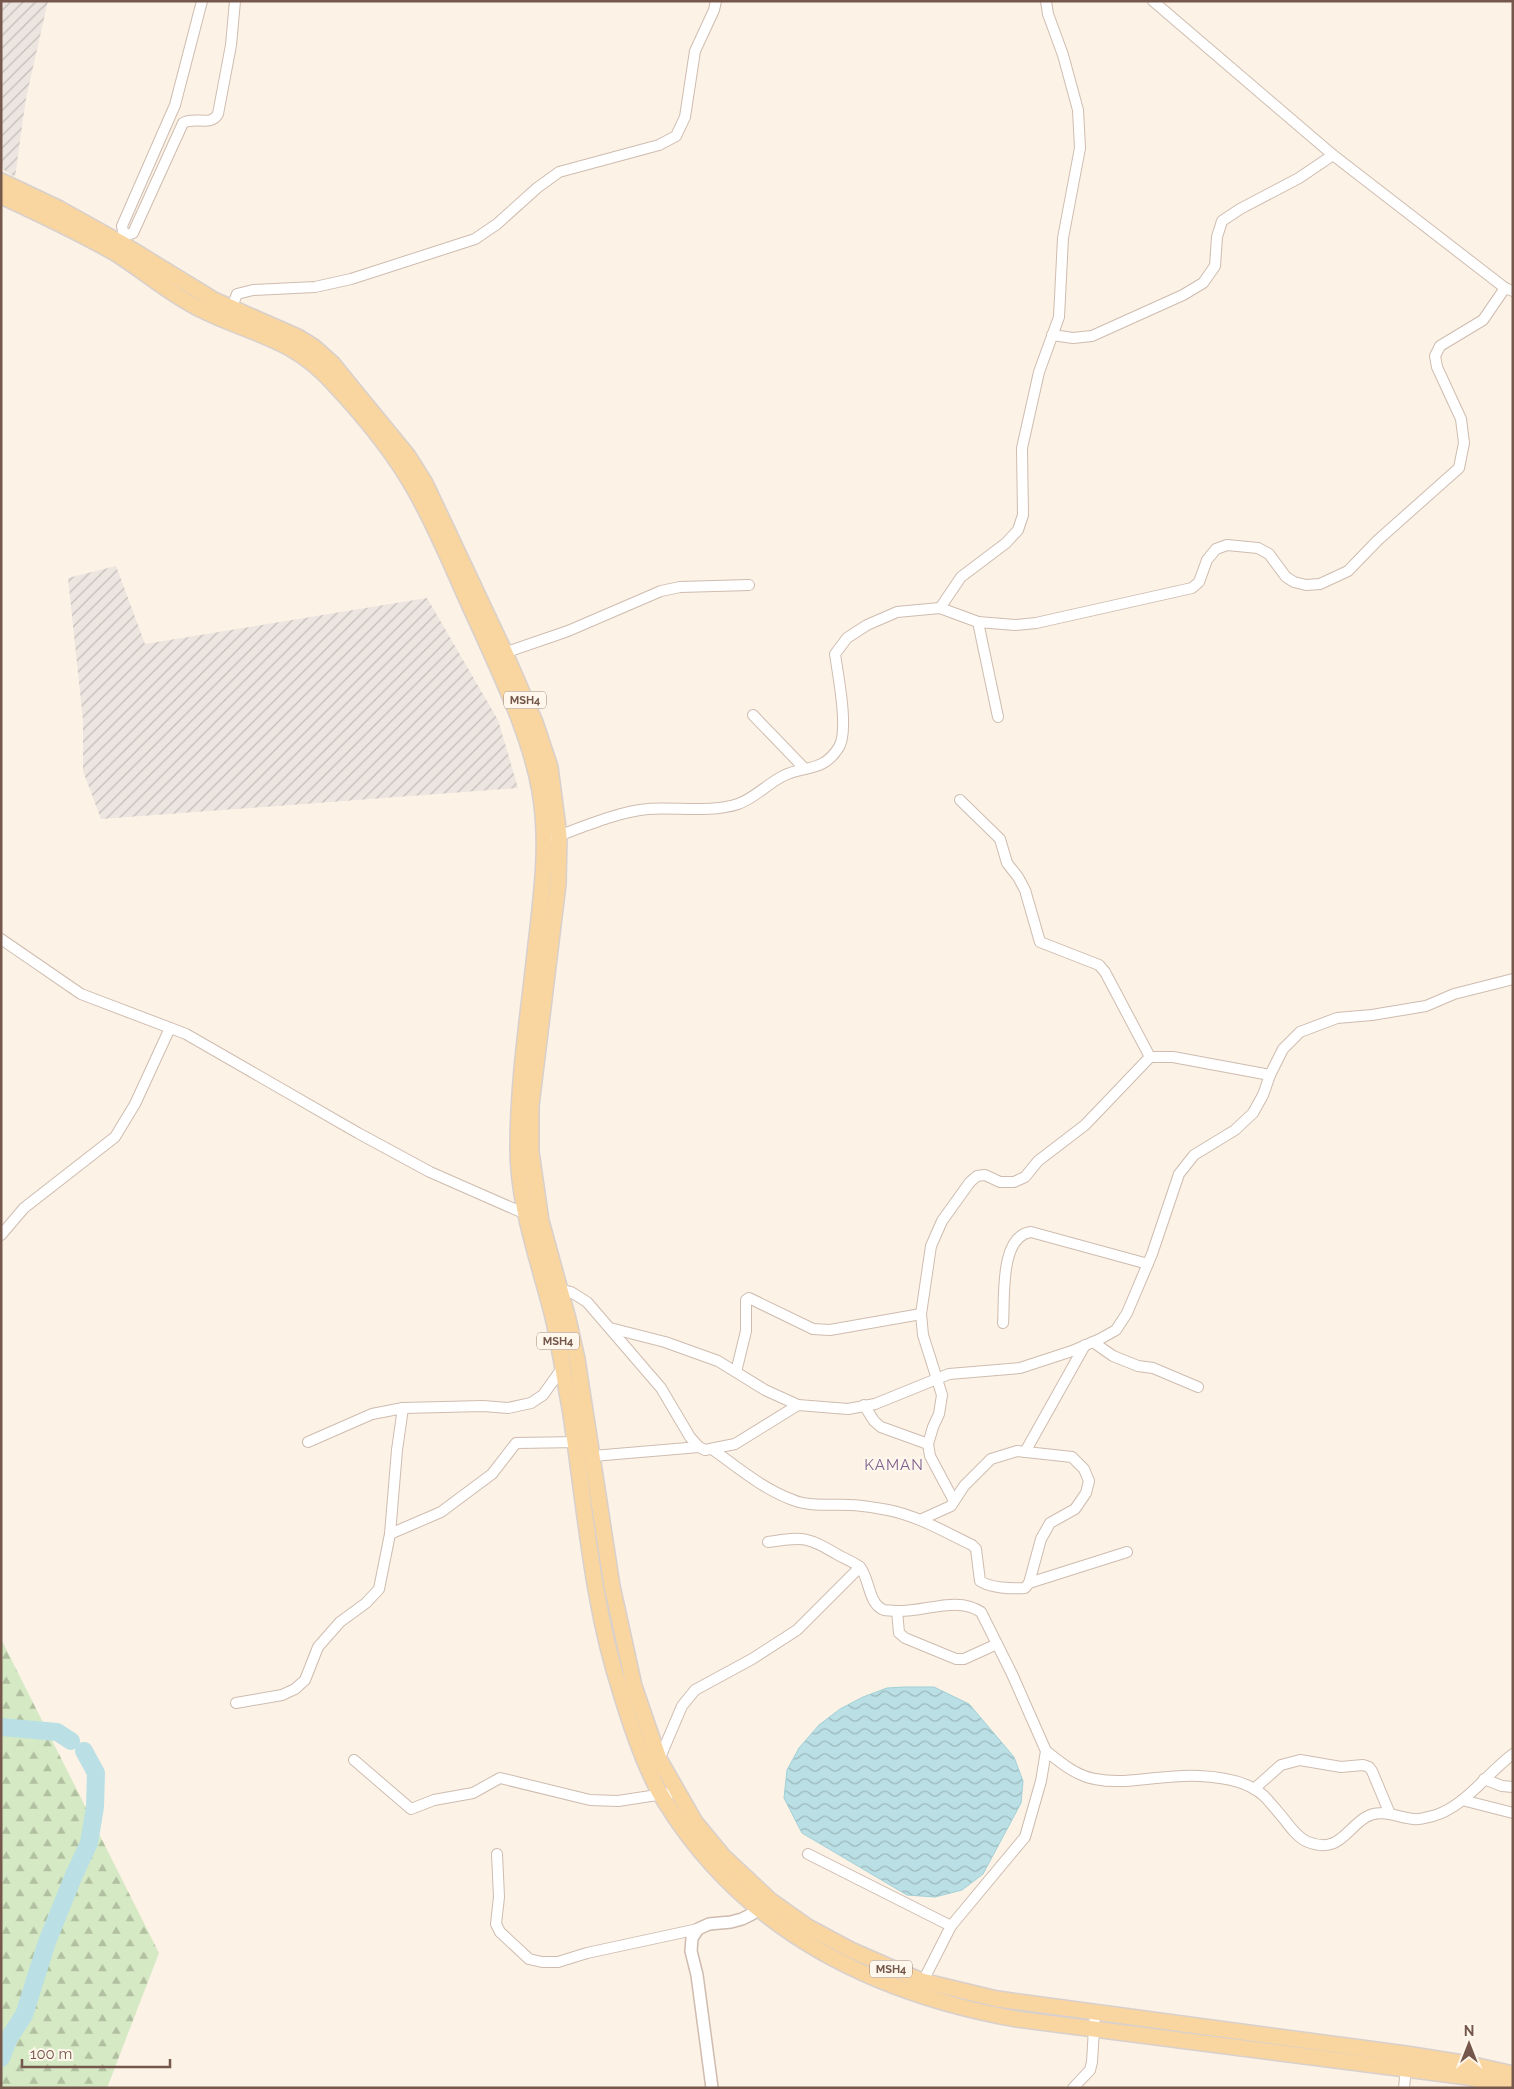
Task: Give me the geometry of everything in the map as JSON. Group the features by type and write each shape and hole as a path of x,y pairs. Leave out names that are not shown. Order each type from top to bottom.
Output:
{"main road":[{"name":"MSH4","path":"1,181 60,209 121,245 201,310 228,314 292,347 312,362 341,392 395,459 417,494 499,654 536,769 541,798 552,839 558,884 531,1106 531,1152 541,1221 577,1359 583,1441 602,1617 620,1690 654,1763 677,1792 695,1822 764,1905"},
{"name":"MSH4","path":"1,196 45,216 121,245"},
{"name":"MSH4","path":"552,839 534,961 519,1106 518,1156 525,1214 583,1441 593,1456 621,1633 654,1763 660,1795 687,1834 798,1939 878,1980 997,1999 1406,2054 1470,2064 1513,2074"},
{"name":"MSH4","path":"919,1988 969,2011 1094,2030 1224,2044 1406,2068 1468,2077 1510,2088"}],"street":[{"path":"121,245 122,226 176,104 202,1"},
{"path":"121,245 133,233 183,123 192,119 212,120 218,114 231,46 235,1"},
{"path":"228,314 237,294 253,290 314,287 351,279 475,239 497,224 536,188 559,172 659,145 676,136 685,117 695,51 714,10 716,1"},
{"path":"940,608 961,577 1006,543 1018,530 1024,515 1022,448 1039,372 1059,316 1063,238 1080,148 1078,110 1063,55 1048,14 1046,1"},
{"path":"552,839 622,815 646,809 725,807 740,804 784,775 824,764 839,747 844,732 835,654 847,638 867,625 897,612 940,608 978,622 1015,625 1036,623 1192,588 1199,582 1207,560 1216,550 1227,545 1258,548 1269,554 1286,577 1294,582 1306,585 1320,584 1348,571 1378,540 1459,468 1464,443 1461,419 1437,368 1435,356 1440,346 1483,320 1509,290 1333,155 1153,1"},
{"path":"1052,335 1073,338 1092,336 1183,295 1202,283 1215,266 1217,237 1222,221 1240,209 1299,178 1333,155"},
{"path":"499,654 568,631 661,591 680,587 749,585"},
{"path":"978,622 998,717"},
{"path":"754,715 806,769"},
{"path":"960,800 1000,839 1007,862 1025,890 1040,942 1099,964 1150,1057"},
{"path":"1,939 81,994 101,1000 186,1034 430,1172 541,1221"},
{"path":"610,1328 664,1342 718,1361 765,1390 798,1405 848,1408 875,1404 949,1374 1020,1368 1089,1344 1116,1330 1127,1313 1148,1264 1179,1174 1194,1155 1235,1130 1253,1113 1283,1049 1300,1032 1338,1018 1408,1010 1426,1006 1454,994 1513,979"},
{"path":"1,1235 24,1208 111,1141 135,1104 170,1028"},
{"path":"954,1501 930,1456 928,1444 932,1427 941,1407 942,1395 923,1335 921,1314 931,1246 942,1221 970,1182 977,1176 985,1175 1000,1182 1014,1182 1025,1177 1038,1161 1085,1125 1150,1057 1173,1057 1270,1075"},
{"path":"1003,1323 1004,1269 1018,1238 1024,1233 1031,1232 1148,1264"},
{"path":"544,1286 571,1292 587,1302 661,1388 690,1437 699,1447 705,1450 735,1444 798,1405"},
{"path":"736,1372 746,1331 746,1300 749,1298 813,1329 830,1330 921,1314"},
{"path":"1089,1344 1138,1366 1152,1368 1198,1387"},
{"path":"1025,1452 1089,1344"},
{"path":"308,1442 372,1414 404,1408 483,1406 508,1408 531,1403 543,1395 563,1366"},
{"path":"864,1405 874,1421 881,1427 928,1444"},
{"path":"236,1704 282,1695 295,1689 305,1680 318,1647 340,1622 366,1603 378,1589 390,1534 397,1450 404,1408"},
{"path":"390,1534 440,1512 492,1474 516,1443 583,1441"},
{"path":"593,1456 699,1447"},
{"path":"712,1449 758,1481 795,1501 889,1510 920,1520 976,1549 980,1581 986,1585 1024,1588 1029,1583 1127,1552"},
{"path":"920,1520 951,1506 964,1486 991,1459 1017,1451 1072,1457 1084,1469 1088,1481 1086,1493 1075,1509 1050,1523 1041,1539 1029,1583"},
{"path":"768,1542 797,1538 811,1539 860,1568 875,1602 884,1610 909,1612 934,1606 961,1605 976,1608 982,1612 1046,1751 1076,1772 1094,1779 1126,1780 1200,1775 1246,1784 1264,1796 1295,1832 1308,1842 1331,1844 1343,1839 1366,1817 1377,1813 1415,1820 1435,1816 1462,1800 1513,1754"},
{"path":"654,1763 682,1706 695,1690 752,1659 796,1630 860,1568"},
{"path":"897,1611 899,1633 905,1638 956,1659 964,1659 997,1644"},
{"path":"919,1988 951,1926 1025,1837 1041,1781 1046,1751"},
{"path":"354,1760 411,1809 434,1800 473,1793 500,1778 590,1800 618,1801 677,1792"},
{"path":"1254,1789 1273,1771 1288,1762 1300,1760 1341,1767 1364,1765 1372,1771 1390,1814"},
{"path":"1484,1779 1502,1786 1513,1787"},
{"path":"1462,1800 1513,1813"},
{"path":"497,1854 499,1897 496,1924 500,1932 529,1959 542,1962 558,1962 587,1952 698,1929 709,1924 742,1919 764,1905"},
{"path":"808,1854 951,1926"},
{"path":"698,1929 692,1938 691,1951 697,1975 712,2088"},
{"path":"1073,2088 1090,2070 1095,2012"},
{"path":"1404,2088 1406,2068"}],"shaded area":[{"path":"1,1 48,1 26,98 15,177 1,168"},
{"path":"116,566 145,644 427,598 498,720 518,788 101,819 83,771 83,720 68,578"}],"green space":[{"path":"1,1639 159,1953 107,2088 1,2088"}],"water":[{"path":"934,1687 969,1704 1014,1757 1023,1781 1021,1803 983,1874 962,1890 935,1897 907,1895 802,1833 784,1798 787,1770 799,1748 819,1725 840,1709 863,1697 887,1688"}],"waterway":[{"path":"1,1727 57,1732 71,1741"},
{"path":"1,2058 9,2038 24,2015 47,1942 89,1843 95,1807 96,1773 84,1751"}],"district":[{"name":"KAMAN","path":"894,1465"}]}
